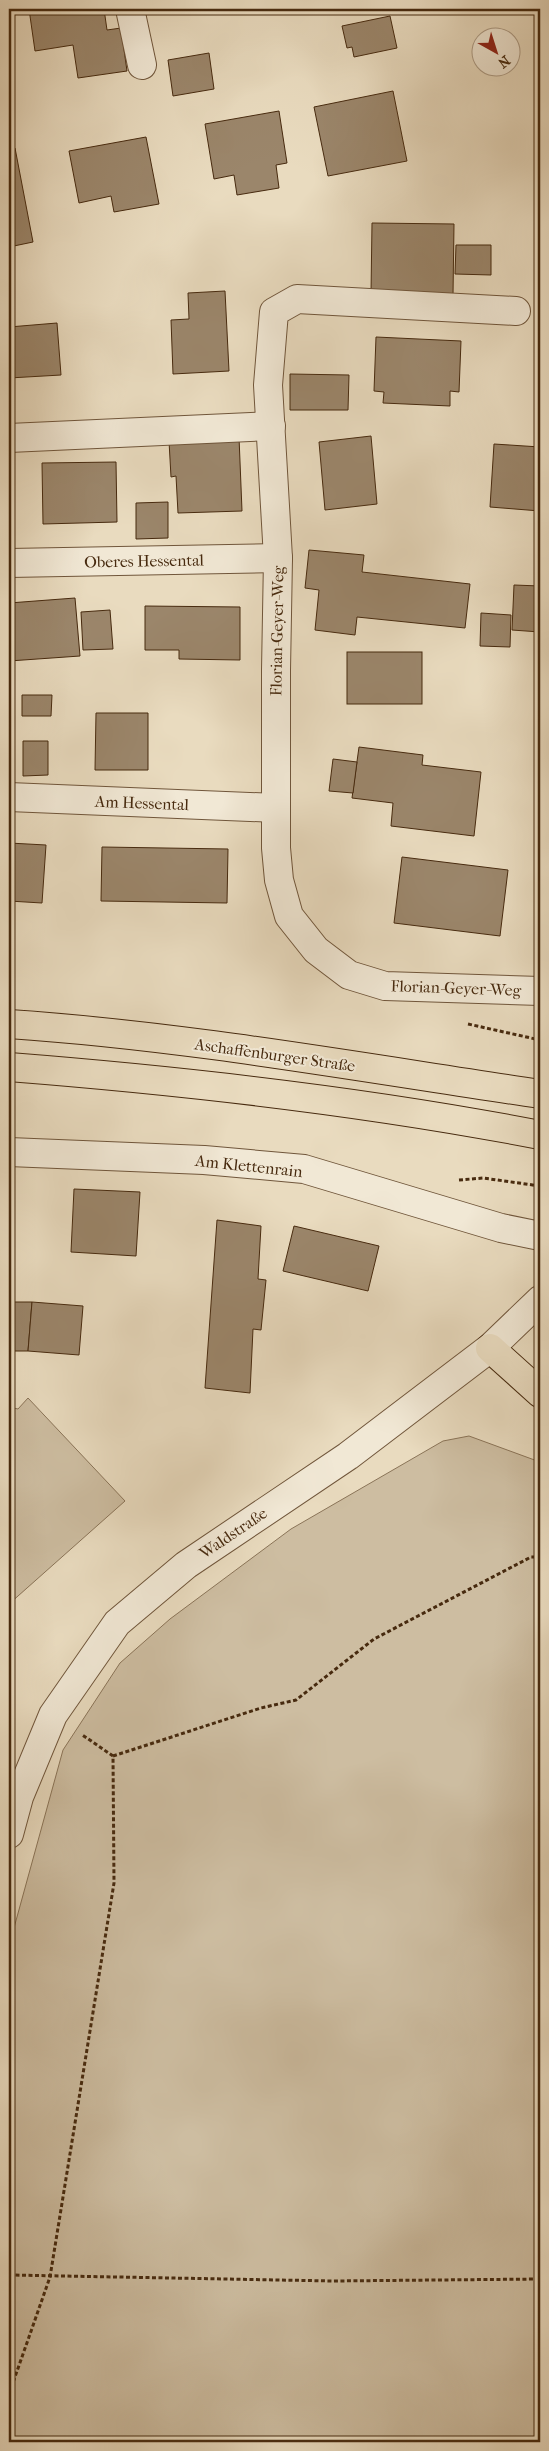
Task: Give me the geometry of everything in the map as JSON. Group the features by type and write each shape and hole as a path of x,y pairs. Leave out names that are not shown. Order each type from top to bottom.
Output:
{"main road":[{"name":"Aschaffenburger Straße","path":"9,1024 68,1028 280,1054 540,1094"},
{"path":"9,1067 98,1074 398,1110 540,1135"},
{"path":"490,1348 540,1393"}],"street":[{"path":"130,9 142,65"},
{"name":"Florian-Geyer-Weg","path":"516,311 296,300 274,312 268,385 278,558 276,808 279,880 289,916 316,950 349,975 385,986 540,992"},
{"path":"9,438 271,426"},
{"name":"Oberes Hessental","path":"9,563 278,558"},
{"name":"Am Hessental","path":"9,797 276,808"},
{"name":"Am Klettenrain","path":"9,1152 204,1160 304,1170 501,1228 540,1236"},
{"name":"Waldstraße","path":"9,1834 19,1797 52,1715 117,1623 179,1571 348,1456 490,1348 540,1300"}],"path":[{"path":"435,1209 444,1190 456,1180 483,1178 540,1186"},
{"path":"113,1756 261,1708 296,1700 374,1639 531,1557 540,1557"},
{"path":"52,1715 113,1756"},
{"path":"9,2394 50,2277 114,1883 113,1756"},
{"path":"9,2275 333,2282 540,2278"}],"shaded area":[{"path":"28,1398 125,1501 9,1604 9,1407 18,1409"},
{"path":"469,1436 540,1462 540,2442 9,2442 9,1946 63,1750 120,1663 170,1619 291,1529 443,1441"}],"building":[{"path":"29,9 104,9 107,30 121,28 127,71 78,78 73,45 35,51"},
{"path":"390,16 397,48 354,57 352,47 347,48 342,26"},
{"path":"209,53 214,89 173,96 168,60"},
{"path":"393,91 407,161 328,176 314,107"},
{"path":"279,111 287,163 276,165 279,188 237,195 234,175 214,179 205,124"},
{"path":"146,137 159,204 114,212 111,196 79,203 69,151"},
{"path":"15,148 33,242 9,247 9,149"},
{"path":"372,223 454,224 453,295 371,294"},
{"path":"456,245 491,245 491,275 455,274"},
{"path":"225,291 229,371 173,374 171,320 189,319 188,293"},
{"path":"57,323 61,375 9,378 9,327"},
{"path":"376,337 461,341 459,392 450,391 450,406 383,403 384,392 374,391"},
{"path":"290,374 349,375 348,410 290,410"},
{"path":"371,436 377,504 325,510 319,442"},
{"path":"239,437 242,511 178,513 176,476 171,477 169,441"},
{"path":"494,444 540,447 540,511 490,507"},
{"path":"116,462 117,522 43,524 42,463"},
{"path":"168,502 168,538 136,539 136,503"},
{"path":"309,550 364,555 362,572 470,584 465,628 357,617 355,635 315,630 319,590 305,588"},
{"path":"514,585 540,586 540,632 512,630"},
{"path":"75,598 80,656 9,661 9,603"},
{"path":"145,606 240,607 240,660 179,659 179,650 145,650"},
{"path":"110,610 113,649 83,650 81,612"},
{"path":"481,613 511,615 510,647 480,646"},
{"path":"347,652 422,652 422,704 347,704"},
{"path":"22,695 52,695 51,716 22,716"},
{"path":"96,713 148,713 148,770 95,770"},
{"path":"9,716 10,767 9,767"},
{"path":"23,741 48,741 48,775 23,776"},
{"path":"359,747 423,755 422,765 481,772 474,836 391,826 393,803 352,798"},
{"path":"333,759 357,762 353,793 329,791"},
{"path":"9,843 46,845 42,903 9,901"},
{"path":"102,847 228,849 227,903 101,901"},
{"path":"402,857 508,870 500,936 394,923"},
{"path":"537,931 540,931 540,955 536,955"},
{"path":"74,1189 140,1192 136,1256 71,1252"},
{"path":"217,1220 261,1226 258,1279 266,1280 261,1330 253,1329 250,1393 205,1388"},
{"path":"294,1226 379,1246 368,1291 283,1271"},
{"path":"9,1302 32,1302 28,1351 9,1351"},
{"path":"32,1302 83,1306 79,1355 28,1351"}]}
